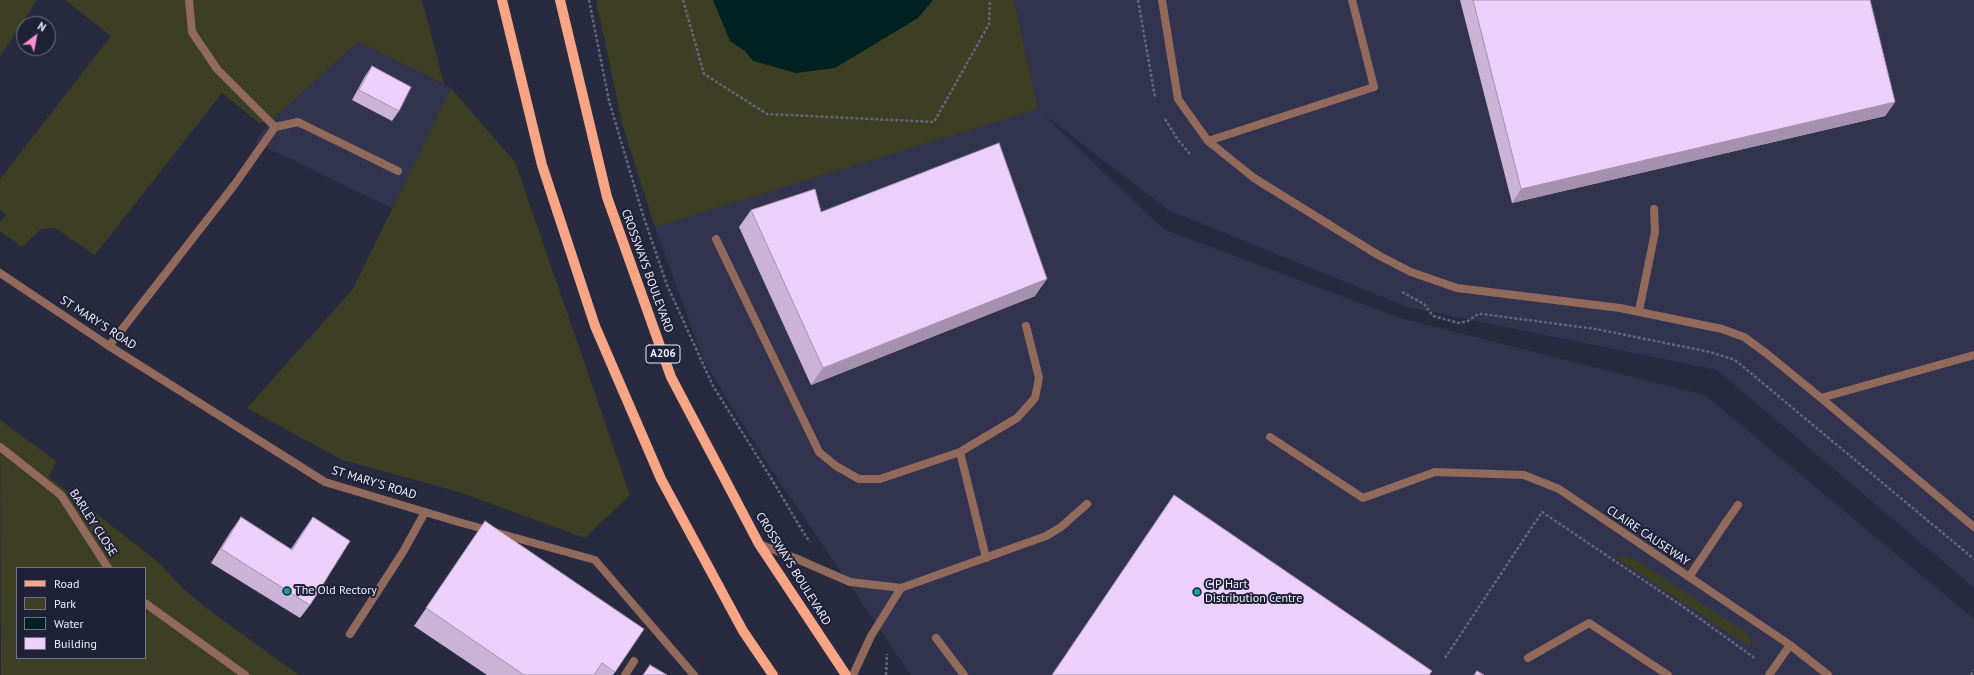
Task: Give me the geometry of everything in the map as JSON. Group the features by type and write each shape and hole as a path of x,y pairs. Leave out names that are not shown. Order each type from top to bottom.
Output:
{"main road":[{"path":"502,0 542,165 595,326 661,479 743,631 774,675"},
{"name":"CROSSWAYS BOULEVARD","path":"560,0 607,197 671,377 759,544 846,675"}],"street":[{"path":"189,0 192,32 196,38 217,69 275,127"},
{"path":"1162,0 1178,99 1208,141 1254,178 1378,255 1411,272 1457,288 1587,303 1639,311 1722,329 1744,337 1821,398 1974,527"},
{"path":"1208,141 1374,87 1352,0"},
{"path":"109,346 235,184 275,127 298,122 398,171"},
{"path":"1639,311 1655,232 1654,209"},
{"path":"716,239 819,452 836,466 859,479 880,479 960,452 1017,418 1035,398 1039,378 1026,326"},
{"name":"ST MARY'S ROAD","path":"0,273 109,346 325,482 595,560 694,675"},
{"path":"1821,398 1974,355"},
{"name":"CLAIRE CAUSEWAY","path":"1270,437 1364,498 1435,472 1524,475 1559,489 1790,645 1828,675"},
{"name":"BARLEY CLOSE","path":"0,447 61,495 107,567"},
{"path":"960,452 986,558"},
{"path":"759,544 850,582 901,588 1046,536 1066,523 1087,504"},
{"path":"1689,578 1738,504"},
{"path":"350,634 403,552 425,512"},
{"path":"854,675 871,636 901,588"},
{"path":"146,604 245,675"},
{"path":"1528,658 1589,622 1668,675"},
{"path":"936,638 964,675"},
{"path":"1771,672 1790,645"},
{"path":"625,675 634,661"}],"path":[{"path":"589,0 609,100 643,215 667,285 713,386 803,532 812,543"},
{"path":"683,0 704,74 768,114 934,122 988,24 990,0"},
{"path":"1445,658 1542,512 1678,604 1771,672"},
{"path":"886,675 887,647"},
{"path":"1971,675 1974,670"}],"shaded area":[{"path":"1014,0 1974,0 1974,588 1717,370 1407,307 1168,210 1042,113 1163,229 1400,318 1705,395 1974,619 1974,675 911,675 773,472 704,362 655,227 1038,109"},
{"path":"358,42 451,88 393,209 255,142 272,120"}],"green space":[{"path":"0,0 37,0 27,16 16,16 16,32 0,57"},
{"path":"65,0 422,0 444,84 358,42 272,120 259,123 222,93 95,255 55,228 41,229 22,247 0,231 0,222 6,214 0,209 0,179 111,36"},
{"path":"596,0 1014,0 1038,109 655,227 623,127"},
{"path":"451,88 515,162 630,495 585,538 459,492 342,460 247,408 353,289"},
{"path":"0,420 56,461 49,477 157,561 185,590 210,611 299,675 1,675"},
{"path":"1625,556 1638,561 1745,632 1751,639 1750,647 1615,557"}],"water":[{"path":"713,0 933,0 918,18 835,68 796,73 753,61 745,51 730,41"}],"building":[{"path":"1473,0 1870,0 1895,102 1521,189"},
{"path":"372,66 411,87 399,111 359,90"},
{"path":"999,143 1047,279 823,368 751,210 815,189 821,212"},
{"name":"C P Hart Distribution Centre","path":"1174,495 1432,671 1429,675 1052,675"},
{"name":"The Old Rectory","path":"241,517 292,550 313,517 350,541 310,605 221,549"},
{"path":"485,521 644,629 615,672 602,663 594,675 524,675 426,608"},
{"path":"650,665 667,675 643,675"},
{"path":"1477,671 1484,675 1474,675"}],"place":[{"name":"The Old Rectory","path":"287,591"},
{"name":"C P Hart Distribution Centre","path":"1197,592"}]}
